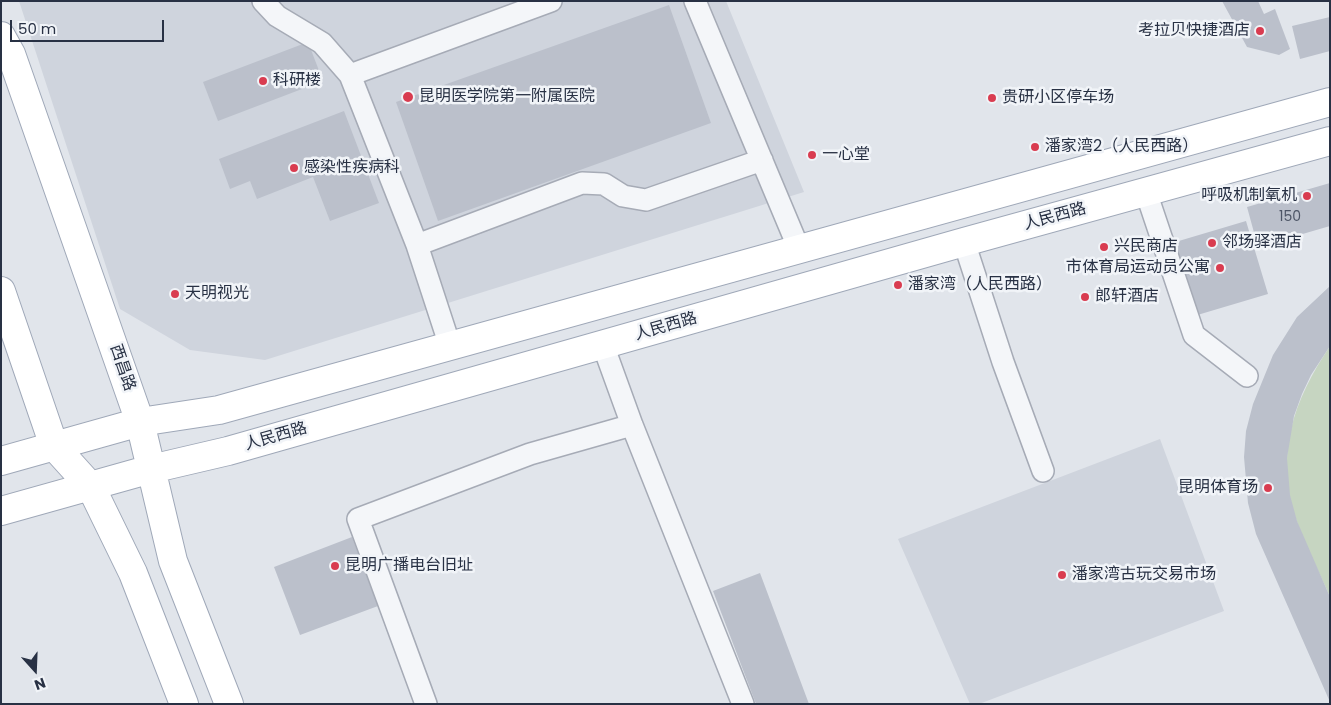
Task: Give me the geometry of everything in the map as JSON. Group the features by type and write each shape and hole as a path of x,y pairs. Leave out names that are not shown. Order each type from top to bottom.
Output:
{"main road":[{"name":"西昌路","path":"6,45 140,422 173,561 229,704"},
{"path":"1,462 140,422 219,410 1330,102"},
{"name":"人民西路","path":"1,511 151,469 228,451 964,242 1330,141"},
{"path":"1,291 54,446 91,487 133,573 184,704"}],"street":[{"path":"263,1 277,16 322,43 350,75 417,245 450,346"},
{"path":"350,75 551,1"},
{"path":"695,1 799,249"},
{"path":"1,26 6,45"},
{"path":"417,245 582,184 604,184 623,196 646,200 762,160"},
{"path":"1146,192 1194,335 1247,376"},
{"path":"964,242 1003,362 1043,471"},
{"path":"603,344 632,425 743,704"},
{"path":"426,704 358,519 530,454 632,425"}],"shaded area":[{"name":"昆明医学院第一附属医院","path":"19,1 726,1 804,192 265,360 190,350 120,309"},
{"name":"潘家湾古玩交易市场","path":"1160,439 1224,611 979,704 970,704 898,539"}],"green space":[{"path":"1330,346 1330,597 1296,519 1287,472 1291,428 1298,407 1317,366"}],"building":[{"name":"考拉贝快捷酒店","path":"1222,1 1258,1 1264,14 1275,9 1290,49 1279,55 1247,47"},
{"path":"669,5 711,123 438,221 396,102"},
{"path":"1330,17 1330,51 1300,59 1292,26"},
{"name":"科研楼","path":"308,42 323,81 218,121 203,82"},
{"name":"感染性疾病科","path":"344,111 379,203 330,221 313,177 257,199 250,181 230,189 219,159"},
{"path":"1330,183 1330,226 1258,247 1247,207"},
{"name":"市体育局运动员公寓","path":"1246,221 1268,294 1194,316 1172,243"},
{"name":"昆明体育场","path":"1330,286 1330,346 1311,375 1302,394 1294,416 1287,458 1290,495 1297,521 1330,597 1330,702 1256,534 1248,503 1244,457 1246,431 1253,404 1273,355 1297,317"},
{"path":"352,537 378,606 300,635 274,567"},
{"path":"760,573 809,704 756,704 713,591"}],"place":[{"name":"考拉贝快捷酒店","path":"1260,31"},
{"name":"科研楼","path":"263,81"},
{"name":"昆明医学院第一附属医院","path":"408,97"},
{"name":"贵研小区停车场","path":"992,98"},
{"name":"潘家湾2（人民西路）","path":"1035,147"},
{"name":"一心堂","path":"812,155"},
{"name":"感染性疾病科","path":"294,168"},
{"name":"呼吸机制氧机","path":"1307,196"},
{"name":"邻场驿酒店","path":"1212,243"},
{"name":"兴民商店","path":"1104,247"},
{"name":"市体育局运动员公寓","path":"1220,268"},
{"name":"潘家湾（人民西路）","path":"898,285"},
{"name":"天明视光","path":"175,294"},
{"name":"郎轩酒店","path":"1085,297"},
{"name":"昆明体育场","path":"1268,488"},
{"name":"昆明广播电台旧址","path":"335,566"},
{"name":"潘家湾古玩交易市场","path":"1062,575"}]}
